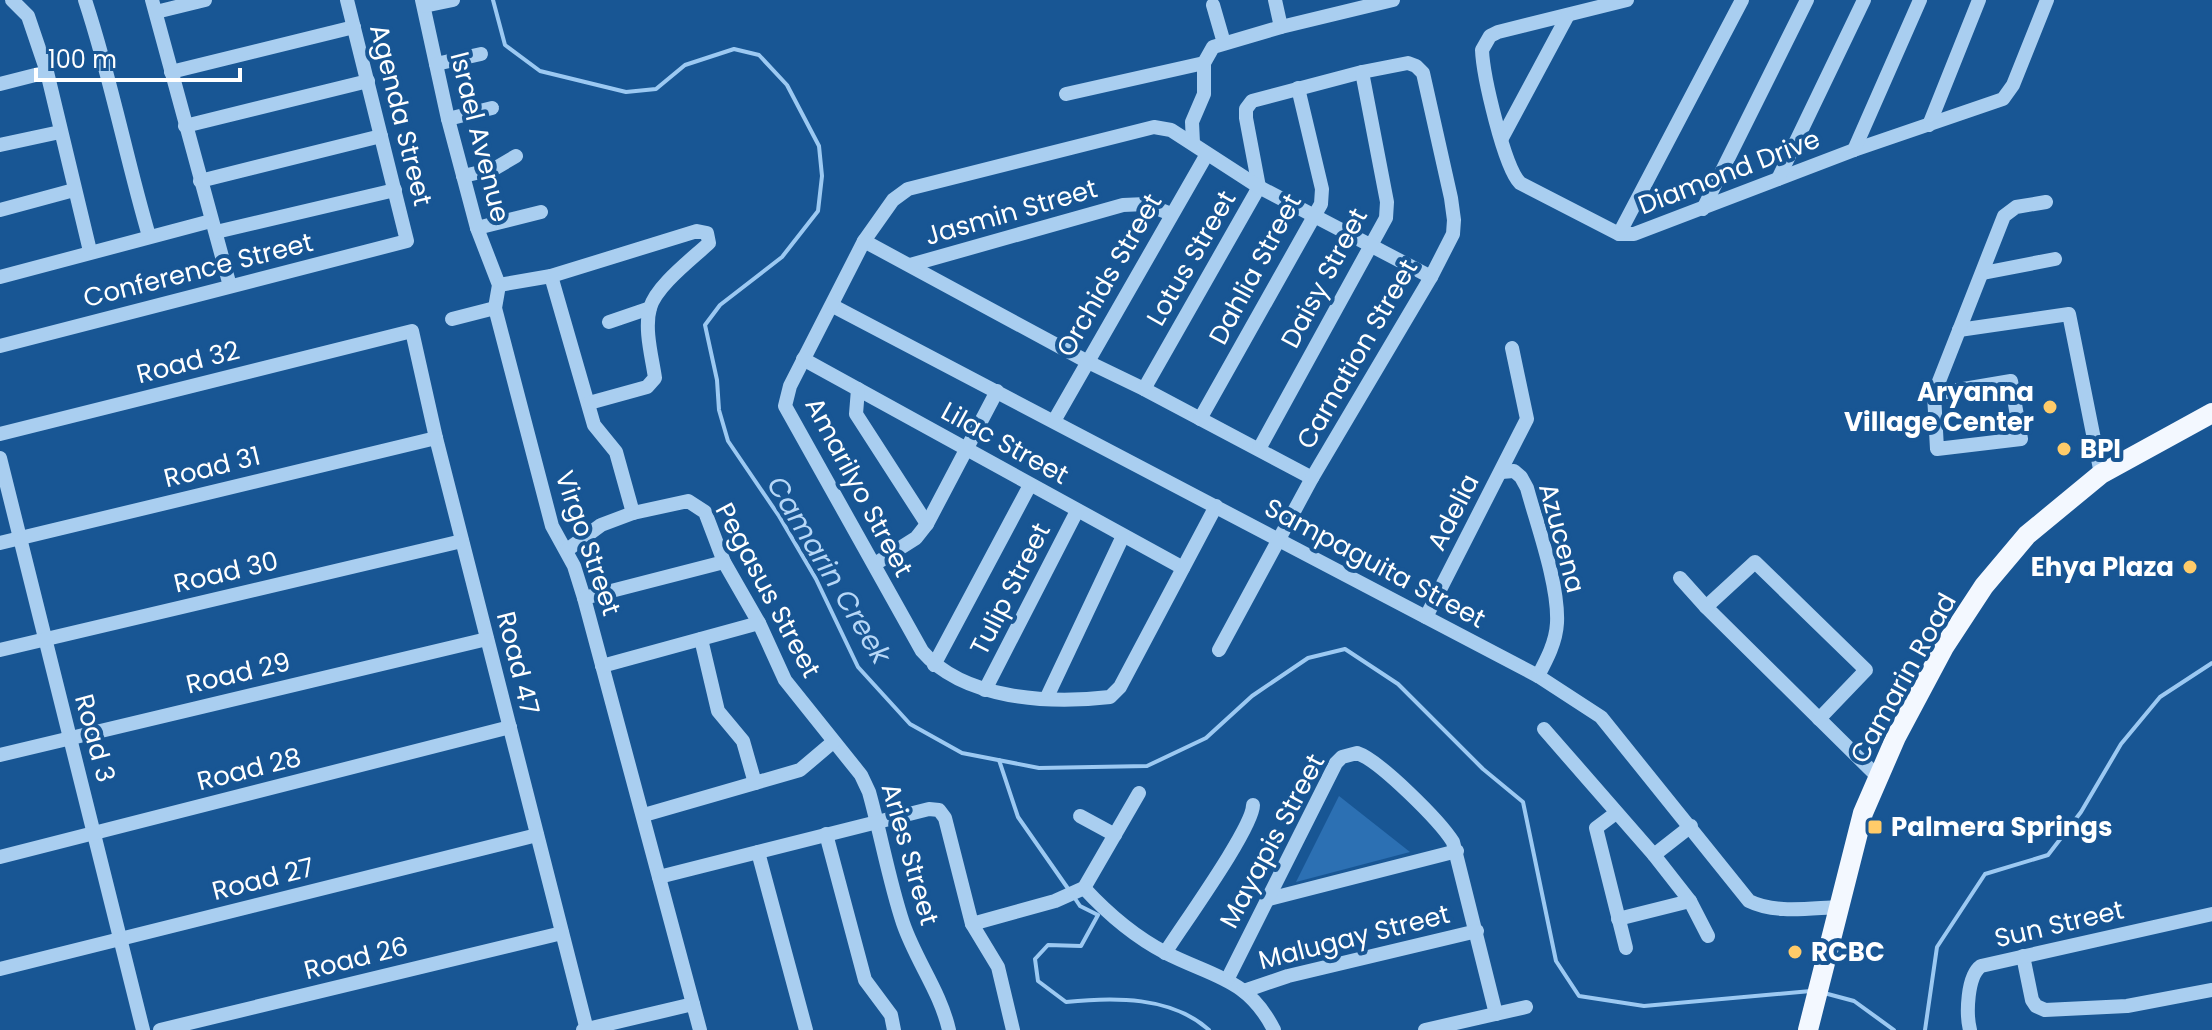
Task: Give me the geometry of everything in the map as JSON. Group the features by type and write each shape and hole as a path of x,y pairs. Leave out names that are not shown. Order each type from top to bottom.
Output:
{"main road":[{"name":"Camarin Road","path":"1810,1022 1863,813 1877,776 1944,647 1991,577 2027,535 2101,474 2212,413"}],"street":[{"path":"12,0 28,16 47,72 90,251"},
{"path":"85,0 106,64 129,171 149,236"},
{"path":"205,0 154,6 230,286"},
{"name":"Agenda Street","path":"347,0 407,241"},
{"path":"423,3 453,0"},
{"path":"1275,0 1281,27"},
{"path":"1193,143 1192,122 1204,94 1204,63 1213,47 1344,6 1393,0"},
{"name":"Diamond Drive","path":"1627,0 1498,32 1485,42 1482,58 1510,167 1520,183 1619,234 1634,234 1854,150 1995,103 2009,93 2047,0"},
{"path":"1619,234 1742,0"},
{"path":"1703,209 1807,0"},
{"path":"1778,179 1864,0"},
{"path":"1854,150 1920,0"},
{"path":"1929,125 1979,0"},
{"name":"Israel Avenue","path":"423,3 448,119 477,228 499,285"},
{"path":"1213,5 1224,43"},
{"path":"1502,138 1568,15"},
{"path":"171,72 354,27"},
{"path":"436,64 481,54"},
{"path":"1066,94 1204,63"},
{"name":"Carnation Street","path":"1219,650 1312,478 1431,277 1453,234 1454,220 1423,73 1408,63 1362,72"},
{"path":"0,84 47,72"},
{"path":"1298,88 1362,72"},
{"name":"Daisy Street","path":"1259,449 1386,218 1387,202 1362,72"},
{"path":"185,126 368,81"},
{"name":"Lotus Street","path":"1144,389 1259,187 1246,109 1252,101 1298,88"},
{"name":"Dahlia Street","path":"1200,419 1321,204 1322,189 1298,88"},
{"path":"448,119 492,108"},
{"name":"Amarilyo Street","path":"1216,506 1120,687 1110,697 1047,697 985,690 946,674 934,665 922,651 787,414 785,398 864,241 893,200 908,189 1154,127 1171,130 1259,187 1431,277"},
{"path":"0,145 60,132"},
{"path":"200,181 381,136"},
{"name":"Orchids Street","path":"1054,421 1207,154"},
{"path":"463,176 494,169 516,156"},
{"path":"0,210 74,190"},
{"path":"0,277 149,236 395,190"},
{"path":"1934,394 2011,381 2021,439 1937,449 1934,394 2004,216 2016,207 2046,202"},
{"name":"Jasmin Street","path":"910,265 1123,205 1146,204 1171,214"},
{"path":"477,228 541,212"},
{"path":"499,285 551,276 697,231 707,233 709,243 655,296 650,308 648,319 655,378 652,384 589,403"},
{"name":"Conference Street","path":"0,346 407,241"},
{"path":"864,241 1312,478"},
{"path":"1983,273 2055,259"},
{"path":"551,276 594,425 616,452 633,513 601,525 567,550"},
{"name":"Virgo Street","path":"499,285 495,308 552,526 559,542 567,550 584,598 700,1030"},
{"name":"Sampaguita Street","path":"833,306 1538,676 1601,717 1749,901 1762,908 1839,907"},
{"path":"452,319 495,308"},
{"path":"609,322 650,308"},
{"path":"1959,330 2069,314 2101,474"},
{"name":"Road 47","path":"388,336 412,331 436,438 586,1030"},
{"name":"Road 32","path":"0,434 388,336"},
{"name":"Adelia","path":"1426,617 1527,419 1512,348"},
{"name":"Lilac Street","path":"803,359 1183,568"},
{"path":"858,389 856,414 927,524"},
{"path":"875,564 916,538 927,524 997,391"},
{"name":"Road 31","path":"0,543 436,438"},
{"name":"Road 3","path":"0,458 143,1030"},
{"name":"Azucena","path":"1501,472 1514,471 1527,488 1553,588 1558,622 1553,646 1538,676"},
{"path":"934,665 1030,485"},
{"name":"Pegasus Street","path":"633,513 688,501 705,512 724,562 759,623 785,680 833,742"},
{"name":"Tulip Street","path":"985,690 1077,511"},
{"path":"1047,697 1123,536"},
{"name":"Road 30","path":"0,650 462,541"},
{"path":"584,598 724,562"},
{"path":"1706,607 1755,562 1866,670 1819,719"},
{"path":"1680,578 1877,776"},
{"path":"602,666 759,623"},
{"name":"Road 29","path":"0,755 487,639"},
{"path":"701,639 718,711 743,741 755,783"},
{"name":"Road 28","path":"0,857 510,727"},
{"path":"1544,729 1654,855 1690,901 1708,936"},
{"path":"644,815 800,770 833,742"},
{"name":"Aries Street","path":"833,742 861,775 869,792 903,922 911,944 935,987 949,1030"},
{"name":"Mayapis Street","path":"1227,980 1336,763 1349,754 1365,756 1438,823 1457,851 1496,1014"},
{"path":"972,924 1055,901 1084,888 1139,793"},
{"path":"1165,953 1241,837 1252,815 1253,805"},
{"path":"659,877 877,821 929,809 939,810 945,818 972,924 998,967 1013,1030"},
{"path":"1616,813 1596,828 1626,948"},
{"path":"1080,816 1115,835"},
{"path":"1654,855 1691,826"},
{"path":"826,834 865,980 891,1015 894,1030"},
{"name":"Road 27","path":"0,969 537,835"},
{"path":"1269,899 1457,851"},
{"path":"758,852 806,1030"},
{"path":"1084,888 1117,920 1165,953 1227,980 1244,991 1262,1008 1274,1030"},
{"path":"1618,919 1690,901"},
{"name":"Sun Street","path":"1970,1029 1976,969 2212,914"},
{"name":"Malugay Street","path":"1244,991 1288,976 1477,931"},
{"name":"Road 26","path":"160,1030 562,933"},
{"path":"2023,956 2032,1000 2045,1010 2127,1006 2212,990"},
{"path":"586,1030 693,1004"},
{"path":"1434,1029 1526,1007"}],"shaded area":[{"path":"1339,796 1410,852 1296,882"}],"waterway":[{"name":"Camarin Creek","path":"493,0 505,45 540,71 626,92 656,89 685,65 734,49 759,55 787,85 819,146 822,176 818,211 782,257 720,305 705,325 717,380 719,410 728,441 779,516 816,579 858,667 910,724 962,753 1039,768 1147,766 1206,738 1252,696 1308,658 1345,649 1398,684 1483,769 1523,802 1556,961 1579,996 1644,1006 1811,991"},
{"name":"Camarin Creek","path":"1925,1030 1937,947 1985,874 2048,855 2081,812 2121,744 2160,697 2212,663"},
{"path":"999,760 1018,817 1069,890"},
{"path":"1074,897 1080,906 1098,915 1081,946 1048,945 1035,959 1038,981 1066,1002 1103,999 1141,1001 1178,1011 1209,1030"},
{"name":"Camarin Creek","path":"1824,993 1854,1001 1894,1030"}],"place":[{"name":"Aryanna Village Center","path":"2050,407"},
{"name":"BPI","path":"2064,449"},
{"name":"Ehya Plaza","path":"2190,567"},
{"name":"Palmera Springs","path":"1875,827"},
{"name":"RCBC","path":"1795,952"}]}
